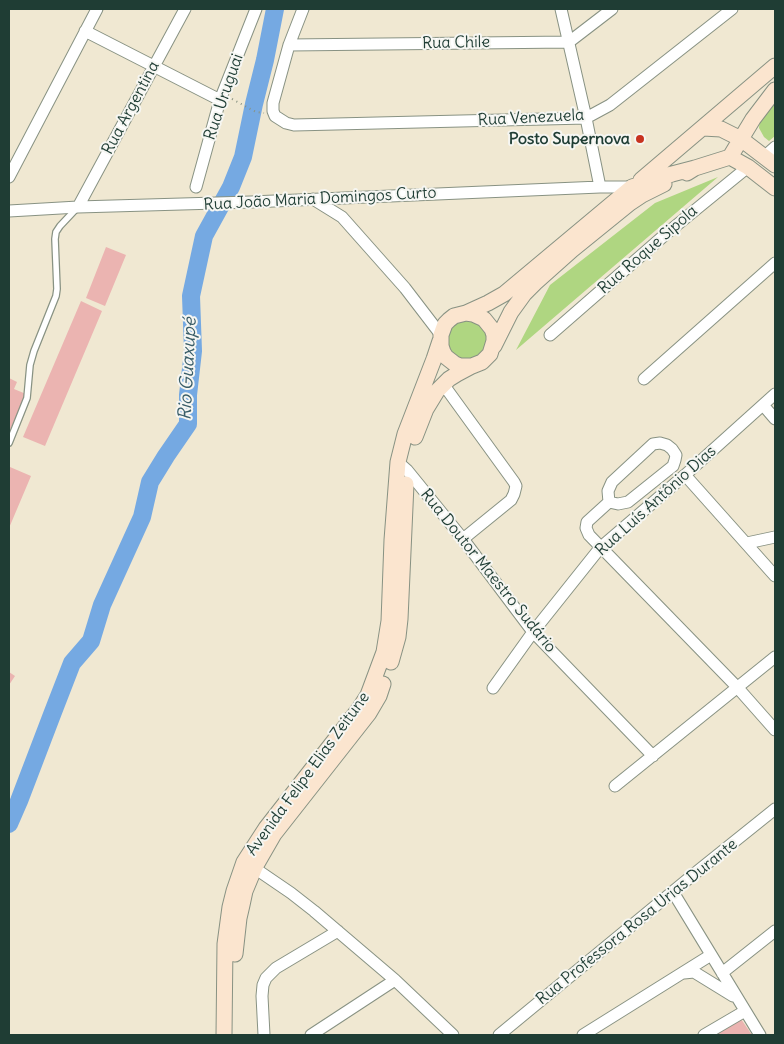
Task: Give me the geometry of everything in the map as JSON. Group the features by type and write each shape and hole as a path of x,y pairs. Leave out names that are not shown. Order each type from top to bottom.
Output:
{"main road":[{"path":"696,168 630,203 547,272 516,304 493,348 482,362 472,366 460,366 450,361 443,352 440,338 442,329 449,320 488,304 504,294 775,66"},
{"path":"632,187 730,157 753,119 775,90"},
{"path":"703,128 721,129 772,156"},
{"path":"683,145 689,160 696,168"},
{"path":"730,157 748,167 775,188"},
{"path":"466,313 479,316 488,324 494,335 493,348"},
{"name":"Avenida Felipe Elias Zeitune","path":"224,1035 224,962 226,934 234,891 249,865 266,828 359,709 368,694 384,652 389,621 392,540 403,466 400,451 440,338"},
{"name":"Avenida Felipe Elias Zeitune","path":"403,466 410,454 420,423 432,399 443,384 472,366"},
{"name":"Avenida Felipe Elias Zeitune","path":"234,1035 235,943 249,865"}],"street":[{"path":"9,177 97,9"},
{"name":"Rua Argentina","path":"78,207 185,9"},
{"name":"Rua Uruguai","path":"196,186 221,97 256,9"},
{"path":"289,45 302,9"},
{"path":"561,9 600,186"},
{"path":"569,42 612,9"},
{"name":"Rua Venezuela","path":"289,45 273,103 273,111 280,120 294,125 586,118 610,105 732,9"},
{"path":"85,31 221,97"},
{"name":"Rua Chile","path":"289,45 569,42"},
{"name":"Rua Roque Sipola","path":"550,335 667,233 748,167"},
{"name":"Rua João Maria Domingos Curto","path":"9,211 600,186 632,187"},
{"path":"341,198 342,216"},
{"path":"313,199 342,216 405,288 440,338"},
{"path":"644,379 775,263"},
{"path":"443,384 516,486 511,500 463,539"},
{"name":"Rua Luís Antônio Dias","path":"493,688 533,632 600,548 775,394"},
{"path":"762,405 775,419"},
{"path":"653,444 667,444 672,449 676,455 672,466 628,502 618,504 610,502 608,490 612,482 653,444"},
{"name":"Rua Doutor Maestro Sudário","path":"403,466 463,539 533,632 653,756"},
{"path":"685,475 775,576"},
{"path":"610,502 586,525 589,535 737,687 775,730"},
{"path":"747,543 775,536"},
{"path":"615,786 775,657"},
{"name":"Rua Professora Rosa Urias Durante","path":"499,1035 775,809"},
{"path":"249,865 291,893 338,932 395,980 451,1035"},
{"path":"673,892 760,1035"},
{"path":"722,974 775,931"},
{"path":"264,1035 262,996 266,978 276,968 338,932"},
{"path":"583,1035 712,955"},
{"path":"684,973 694,972 736,998"},
{"path":"311,1035 395,980"},
{"path":"704,1035 745,1011"}],"lane":[{"path":"9,443 27,398 30,365 34,351 56,296 56,232 78,207"}],"path":[{"path":"221,97 256,112"}],"green space":[{"path":"775,99 775,136 769,141 764,137 759,128 760,118"},
{"path":"718,177 516,350 550,285 655,203"},
{"path":"466,317 487,329 488,349 468,362 450,354 445,335 449,326"}],"building":[{"path":"106,247 126,255 105,306 86,298"},
{"path":"81,301 102,311 45,446 23,437"},
{"path":"9,378 17,382 14,389 26,394 9,432"},
{"path":"10,467 31,476 9,528 9,469"},
{"path":"9,672 15,676 9,685"},
{"path":"741,1019 752,1035 714,1035"}],"waterway":[{"name":"Rio Guaxupé","path":"9,824 72,663 91,641 102,605 142,517 150,482 188,424 188,395 193,351 191,296 204,236 231,187 243,157 275,9"}],"place":[{"name":"Posto Supernova","path":"640,139"}]}
